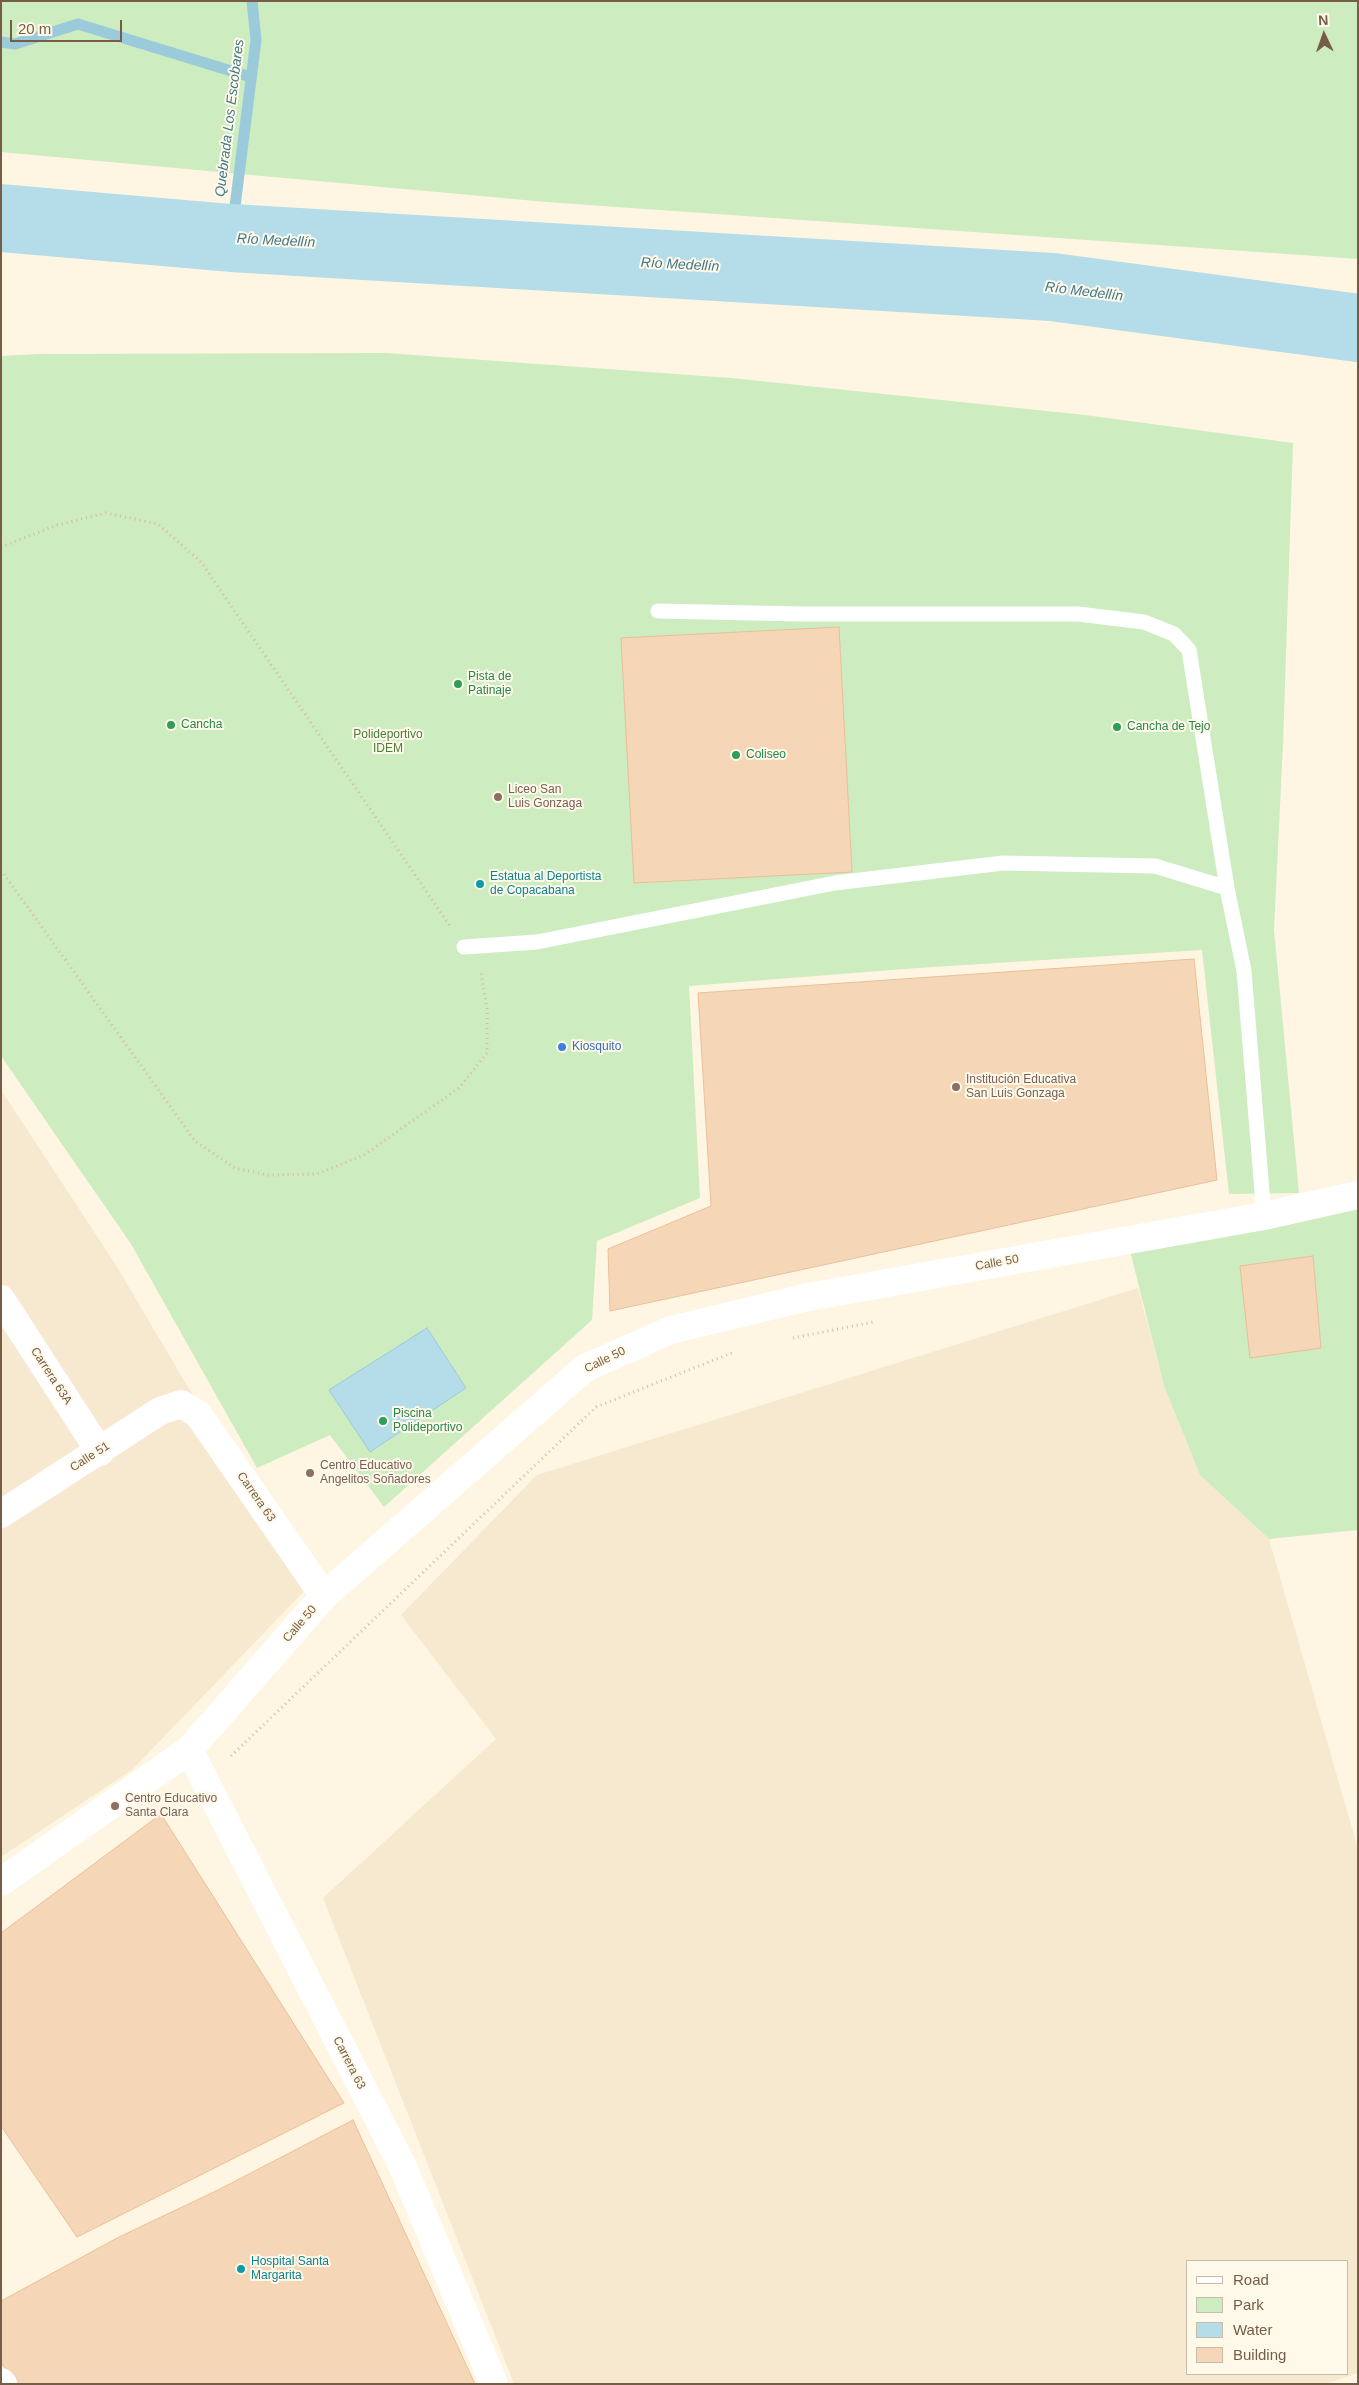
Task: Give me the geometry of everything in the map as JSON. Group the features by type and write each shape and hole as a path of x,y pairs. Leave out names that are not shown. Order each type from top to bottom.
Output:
{"main road":[{"name":"Calle 50","path":"1,1882 189,1750 324,1596 585,1368 671,1330 808,1297 1264,1216 1358,1195"},
{"name":"Carrera 63A","path":"1,1299 100,1452"},
{"name":"Carrera 63","path":"181,1404 198,1414 324,1596"},
{"name":"Calle 51","path":"1,1514 100,1452 160,1411 181,1404"},
{"name":"Carrera 63","path":"189,1750 402,2165 494,2384"}],"lane":[{"path":"658,611 803,614 1078,614 1144,622 1174,634 1189,650 1227,888 1244,971 1264,1216"},
{"path":"464,947 537,942 835,883 1002,863 1155,866 1227,888"}],"path":[{"path":"1,547 57,524 106,513 158,524 201,562 481,972 487,1010 487,1053 459,1088 364,1155 317,1174 268,1175 235,1168 195,1141 1,870"},
{"path":"784,1340 881,1321"},
{"path":"205,1781 596,1407 736,1351"}],"shaded area":[{"path":"1,1090 114,1262 307,1588 133,1769 1,1857"},
{"path":"1138,1288 1164,1386 1200,1475 1269,1539 1358,1849 1358,2373 1325,2384 514,2384 323,1898 496,1739 401,1615 537,1475"}],"green space":[{"path":"1,1 1358,1 1358,259 546,202 1,152"},
{"name":"Polideportivo IDEM","path":"387,353 731,378 1085,415 1293,443 1283,744 1274,930 1299,1193 1229,1194 1202,950 917,968 689,986 700,1198 597,1241 592,1320 384,1507 330,1435 257,1468 131,1244 1,1056 1,356 39,354"},
{"path":"1358,1189 1358,1530 1269,1539 1200,1475 1164,1386 1126,1235"}],"water":[{"name":"Piscina Polideportivo","path":"427,1328 466,1388 370,1452 329,1390"}],"building":[{"name":"Coliseo","path":"839,627 852,872 634,883 621,638"},
{"name":"Institución Educativa San Luis Gonzaga","path":"1194,959 1217,1180 610,1311 608,1249 711,1206 698,993"},
{"path":"1313,1256 1321,1348 1250,1358 1240,1266"},
{"path":"161,1814 344,2103 77,2237 1,2126 1,1933"},
{"name":"Hospital Santa Margarita","path":"353,2120 475,2384 17,2384 1,2363 1,2301 119,2237 218,2190"}],"waterway":[{"name":"Quebrada Los Escobares","path":"231,238 256,40 252,1"},
{"path":"1,42 15,44 78,24 251,77"},
{"name":"Río Medellín","path":"1,218 231,238 1052,287 1358,328"}],"place":[{"name":"Pista de Patinaje","path":"458,684"},
{"name":"Cancha","path":"171,725"},
{"name":"Cancha de Tejo","path":"1117,727"},
{"name":"Coliseo","path":"736,755"},
{"name":"Liceo San Luis Gonzaga","path":"498,797"},
{"name":"Estatua al Deportista de Copacabana","path":"480,884"},
{"name":"Kiosquito","path":"562,1047"},
{"name":"Institución Educativa San Luis Gonzaga","path":"956,1087"},
{"name":"Piscina Polideportivo","path":"383,1421"},
{"name":"Centro Educativo Angelitos Soñadores","path":"310,1473"},
{"name":"Centro Educativo Santa Clara","path":"115,1806"},
{"name":"Hospital Santa Margarita","path":"241,2269"}]}
